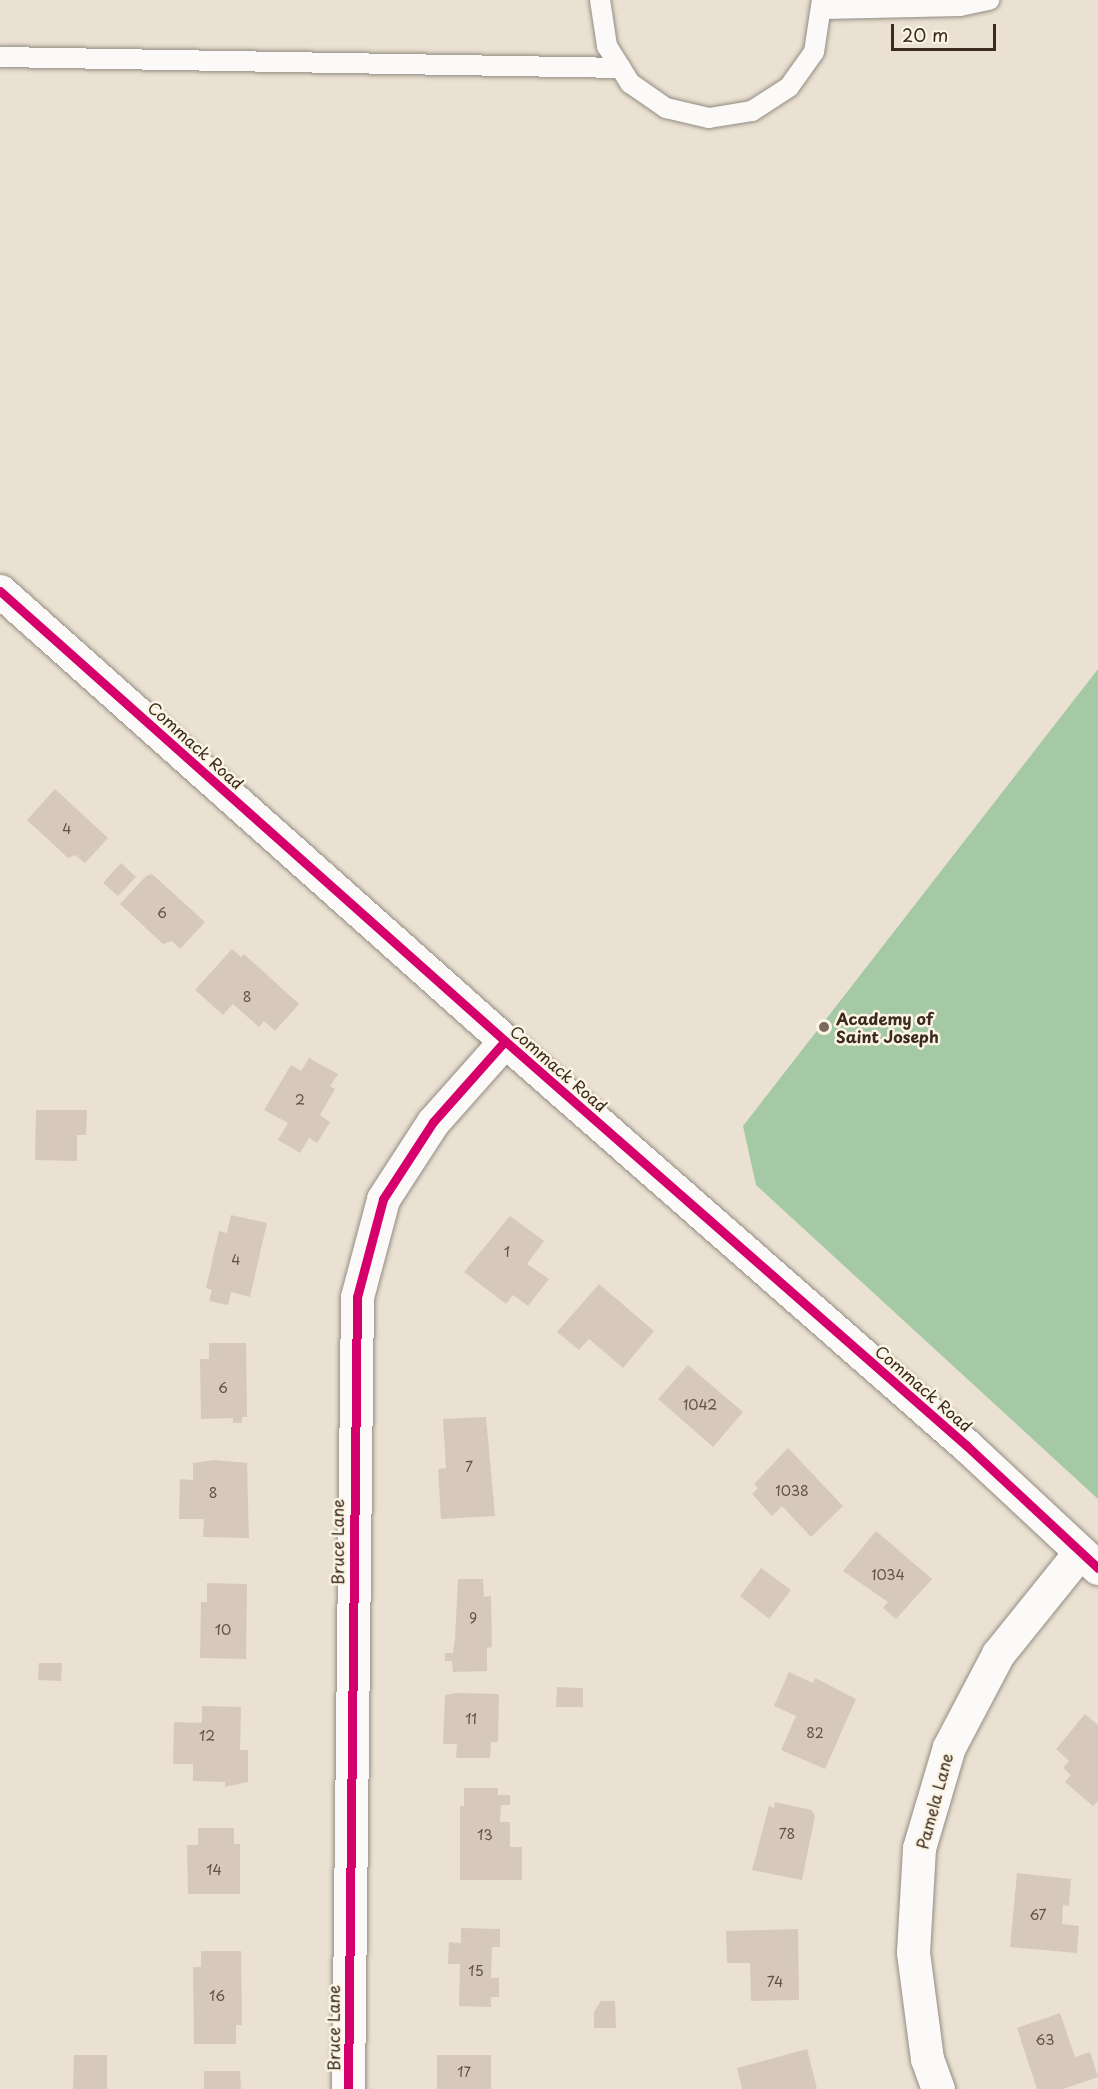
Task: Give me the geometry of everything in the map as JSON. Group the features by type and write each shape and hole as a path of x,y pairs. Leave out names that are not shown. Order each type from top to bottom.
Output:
{"street":[{"name":"Commack Road","path":"0,591 505,1041 967,1446 1089,1560"},
{"name":"Bruce Lane","path":"348,2089 357,1297 383,1199 433,1122 505,1041"},
{"name":"Pamela Lane","path":"938,2089 927,2059 913,1952 919,1848 949,1747 998,1654 1089,1560"}],"lane":[{"path":"600,0 607,46 630,83 666,108 709,118 752,111 789,87 814,52 823,4 960,6 989,0"},
{"path":"0,57 621,68"}],"green space":[{"path":"1098,669 1098,1499 756,1185 743,1126"}],"building":[{"path":"55,789 108,838 85,863 75,855 68,858 27,820"},
{"path":"121,863 136,877 118,896 103,883"},
{"path":"152,874 205,922 180,949 172,941 163,944 120,904 146,876"},
{"path":"232,949 241,957 244,954 299,1004 275,1031 264,1021 259,1027 233,1004 223,1015 195,990"},
{"path":"309,1058 338,1074 330,1086 335,1089 320,1115 330,1122 317,1143 309,1138 300,1153 278,1140 288,1123 264,1110 291,1065 301,1071"},
{"path":"36,1110 87,1110 86,1135 77,1135 77,1161 35,1160"},
{"path":"231,1215 267,1223 250,1297 231,1292 228,1305 209,1301 212,1290 206,1288 219,1231 227,1233"},
{"path":"510,1216 544,1241 527,1264 549,1279 528,1306 513,1295 506,1304 464,1272"},
{"path":"599,1284 654,1331 623,1368 589,1339 579,1350 557,1332"},
{"path":"209,1343 246,1343 247,1417 242,1417 242,1423 233,1423 233,1418 201,1419 200,1359 209,1359"},
{"path":"688,1365 743,1412 713,1447 658,1399"},
{"path":"486,1417 495,1516 441,1519 438,1469 446,1468 443,1419"},
{"path":"788,1448 843,1506 811,1537 782,1506 772,1516 752,1494 758,1488 754,1484"},
{"path":"214,1460 247,1463 249,1538 203,1537 204,1519 179,1519 180,1479 193,1480 193,1463"},
{"path":"876,1531 932,1579 896,1619 883,1608 888,1602 843,1571"},
{"path":"761,1568 791,1590 769,1619 740,1596"},
{"path":"458,1579 483,1579 484,1597 491,1596 492,1647 487,1648 487,1671 453,1672 452,1661 445,1661 445,1653 453,1653"},
{"path":"207,1583 247,1584 246,1659 200,1658 201,1602 207,1602"},
{"path":"39,1663 62,1663 61,1681 38,1680"},
{"path":"789,1672 813,1683 815,1678 856,1699 825,1769 781,1750 796,1716 774,1706"},
{"path":"557,1687 583,1688 583,1707 556,1707"},
{"path":"499,1694 498,1742 491,1742 490,1758 456,1758 457,1744 443,1744 445,1695"},
{"path":"202,1706 241,1707 240,1750 248,1750 248,1782 225,1787 225,1782 193,1781 193,1764 173,1764 174,1722 202,1723"},
{"path":"1085,1714 1098,1725 1098,1801 1093,1806 1065,1782 1071,1775 1063,1768 1069,1761 1056,1749"},
{"path":"464,1788 498,1788 498,1795 510,1795 510,1805 501,1805 500,1822 510,1822 510,1847 522,1847 522,1880 460,1880 460,1806 464,1806"},
{"path":"775,1802 812,1810 815,1816 802,1880 752,1870 769,1806 774,1808"},
{"path":"198,1828 234,1828 234,1844 240,1844 240,1894 188,1894 187,1845 198,1845"},
{"path":"1017,1873 1071,1879 1069,1906 1063,1905 1062,1924 1079,1926 1077,1953 1010,1947"},
{"path":"461,1928 500,1929 500,1947 492,1947 491,1978 499,1978 499,1997 491,1997 491,2007 459,2006 460,1964 448,1964 449,1942 461,1943"},
{"path":"798,1929 799,2000 751,2001 750,1963 727,1963 726,1931"},
{"path":"201,1951 241,1951 242,2025 236,2025 236,2044 194,2044 193,1967 201,1967"},
{"path":"601,2001 615,2001 616,2028 594,2028 594,2012"},
{"path":"1060,2013 1075,2057 1090,2052 1098,2077 1063,2089 1037,2089 1017,2028"},
{"path":"807,2049 817,2089 742,2089 737,2068"},
{"path":"74,2055 107,2055 107,2089 73,2089"},
{"path":"437,2055 491,2055 491,2089 437,2089"},
{"path":"204,2071 240,2071 241,2089 204,2089"}],"cycle path":[{"path":"0,591 505,1041 967,1446 1098,1568"},
{"path":"348,2089 357,1297 383,1199 433,1122 505,1041"}],"place":[{"name":"Academy of Saint Joseph","path":"824,1027"}]}
